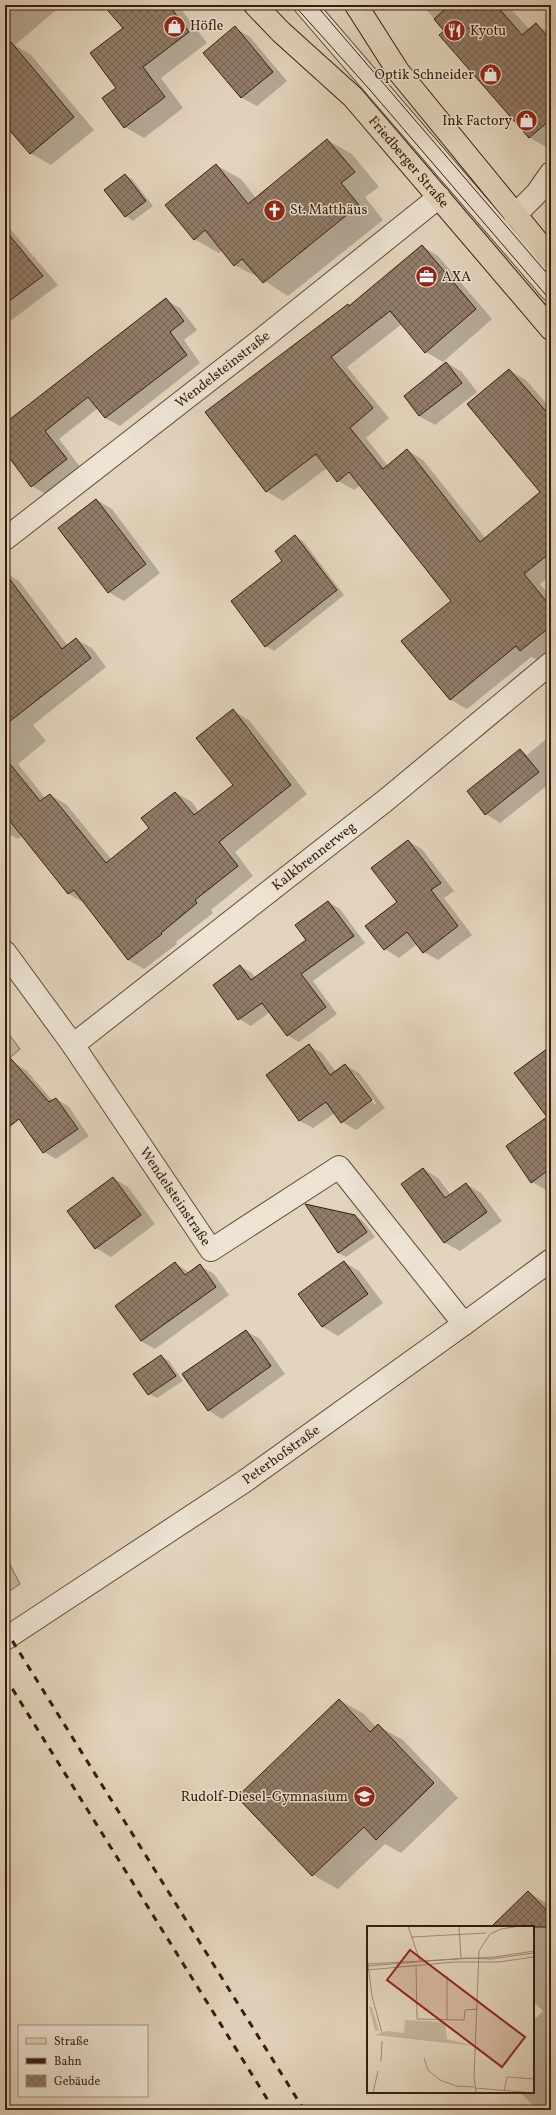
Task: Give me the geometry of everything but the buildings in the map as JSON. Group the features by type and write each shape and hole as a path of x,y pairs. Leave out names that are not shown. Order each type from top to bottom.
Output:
{"main road":[{"name":"Friedberger Straße","path":"255,5 281,32 353,97 551,329"},
{"path":"356,5 398,71 551,258"}],"street":[{"path":"305,5 551,290"},
{"path":"515,215 537,193 551,173"},
{"name":"Wendelsteinstraße","path":"5,539 257,343 439,197"},
{"name":"Kalkbrennerweg","path":"73,1045 386,800 551,663"},
{"name":"Wendelsteinstraße","path":"5,952 73,1045 211,1250 339,1167 464,1324"},
{"name":"Peterhofstraße","path":"5,1639 245,1481 551,1260"}],"shaded area":[{"path":"5,1029 20,1049 5,1062"},
{"path":"5,1555 20,1584 5,1594"}],"tram line":[{"path":"294,5 370,90 551,301"},
{"path":"316,5 551,278"}],"railway":[{"path":"5,1629 304,2110"},
{"path":"5,1677 274,2110"}],"place":[{"name":"Höfle","path":"175,26"},
{"name":"Kyotu","path":"455,31"},
{"name":"Optik Schneider","path":"490,75"},
{"name":"Ink Factory","path":"527,121"},
{"name":"St. Matthäus","path":"275,210"},
{"name":"AXA","path":"427,277"},
{"name":"Rudolf-Diesel-Gymnasium","path":"364,1797"}]}
